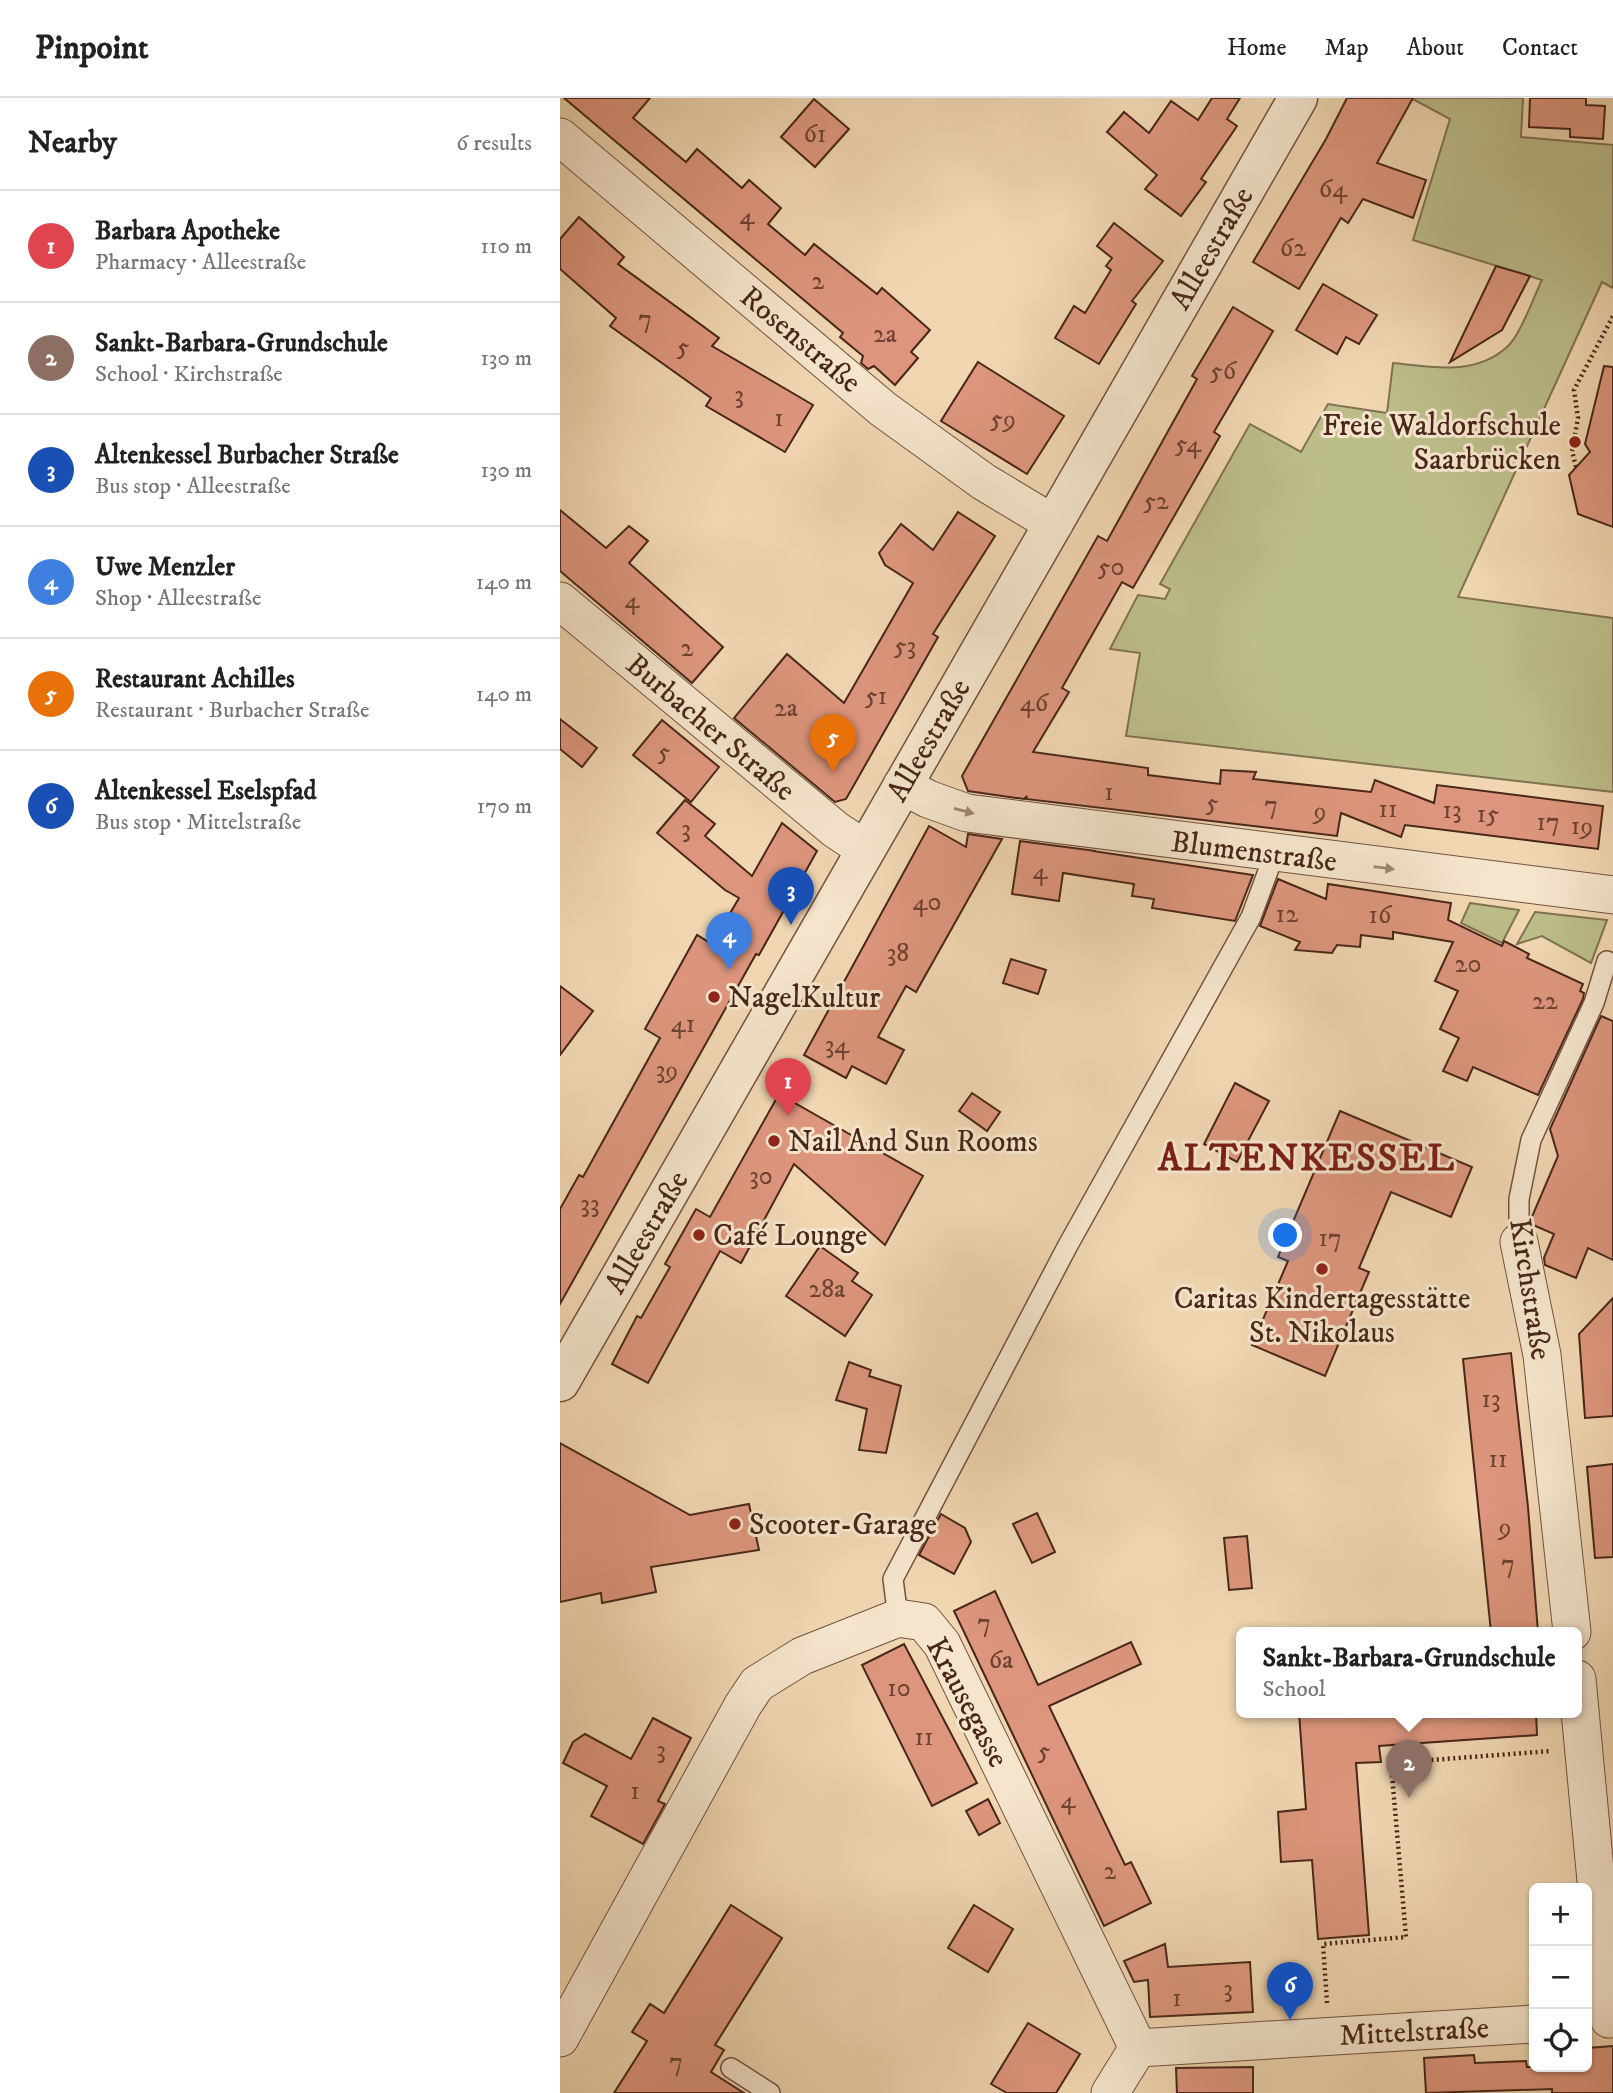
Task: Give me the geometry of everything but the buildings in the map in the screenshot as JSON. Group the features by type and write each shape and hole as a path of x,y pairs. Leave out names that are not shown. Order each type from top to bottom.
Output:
{"street":[{"name":"Alleestraße","path":"560,1382 1298,98"},
{"name":"Rosenstraße","path":"560,137 883,409 984,482 1054,524"},
{"name":"Burbacher Straße","path":"560,601 836,830 865,849"},
{"name":"Blumenstraße","path":"902,785 928,799 967,813 1274,855 1613,895"},
{"name":"Kirchstraße","path":"1519,1242 1542,1355 1571,1627"},
{"name":"Krausegasse","path":"560,2038 729,1730 757,1685 802,1656 898,1618 924,1622 942,1644 1138,2048"},
{"path":"1582,1695 1593,1729 1603,2020"},
{"name":"Mittelstraße","path":"1138,2048 1529,2024"},
{"path":"1110,2093 1138,2048"}],"lane":[{"path":"898,1618 893,1579 1067,1247 1251,917 1274,855"},
{"name":"Kirchstraße","path":"1519,1242 1518,1199 1531,1140 1594,1003 1607,961"},
{"path":"731,2068 770,2093"}],"path":[{"path":"1576,467 1572,451 1578,418 1574,390 1613,316"},
{"path":"1329,2036 1323,1944 1406,1937 1391,1763 1593,1729"}],"green space":[{"path":"1411,98 1523,98 1521,137 1613,145 1613,288 1602,282 1458,597 1613,618 1613,792 1126,736 1140,653 1110,649 1138,595 1165,599 1170,589 1160,584 1250,424 1301,452 1328,404 1387,413 1393,363 1453,367 1467,366 1495,356 1512,342 1517,334 1542,280 1413,240 1450,119"},
{"path":"1470,903 1519,910 1502,943 1461,923"},
{"path":"1535,912 1607,920 1591,963 1542,936 1517,944"}],"place":[{"name":"Freie Waldorfschule Saarbrücken","path":"1575,442"},
{"name":"Restaurant Achilles","path":"833,772"},
{"name":"Altenkessel Burbacher Straße","path":"791,925"},
{"name":"Uwe Menzler","path":"729,970"},
{"name":"NagelKultur","path":"714,997"},
{"name":"Barbara Apotheke","path":"788,1116"},
{"name":"Nail And Sun Rooms","path":"774,1141"},
{"name":"Café Lounge","path":"699,1235"},
{"name":"Caritas Kindertagesstätte St. Nikolaus","path":"1322,1269"},
{"name":"Scooter-Garage","path":"735,1524"},
{"name":"Sankt-Barbara-Grundschule","path":"1409,1798"},
{"name":"Altenkessel Eselspfad","path":"1290,2020"}],"district":[{"name":"ALTENKESSEL","path":"1307,1157"}]}
